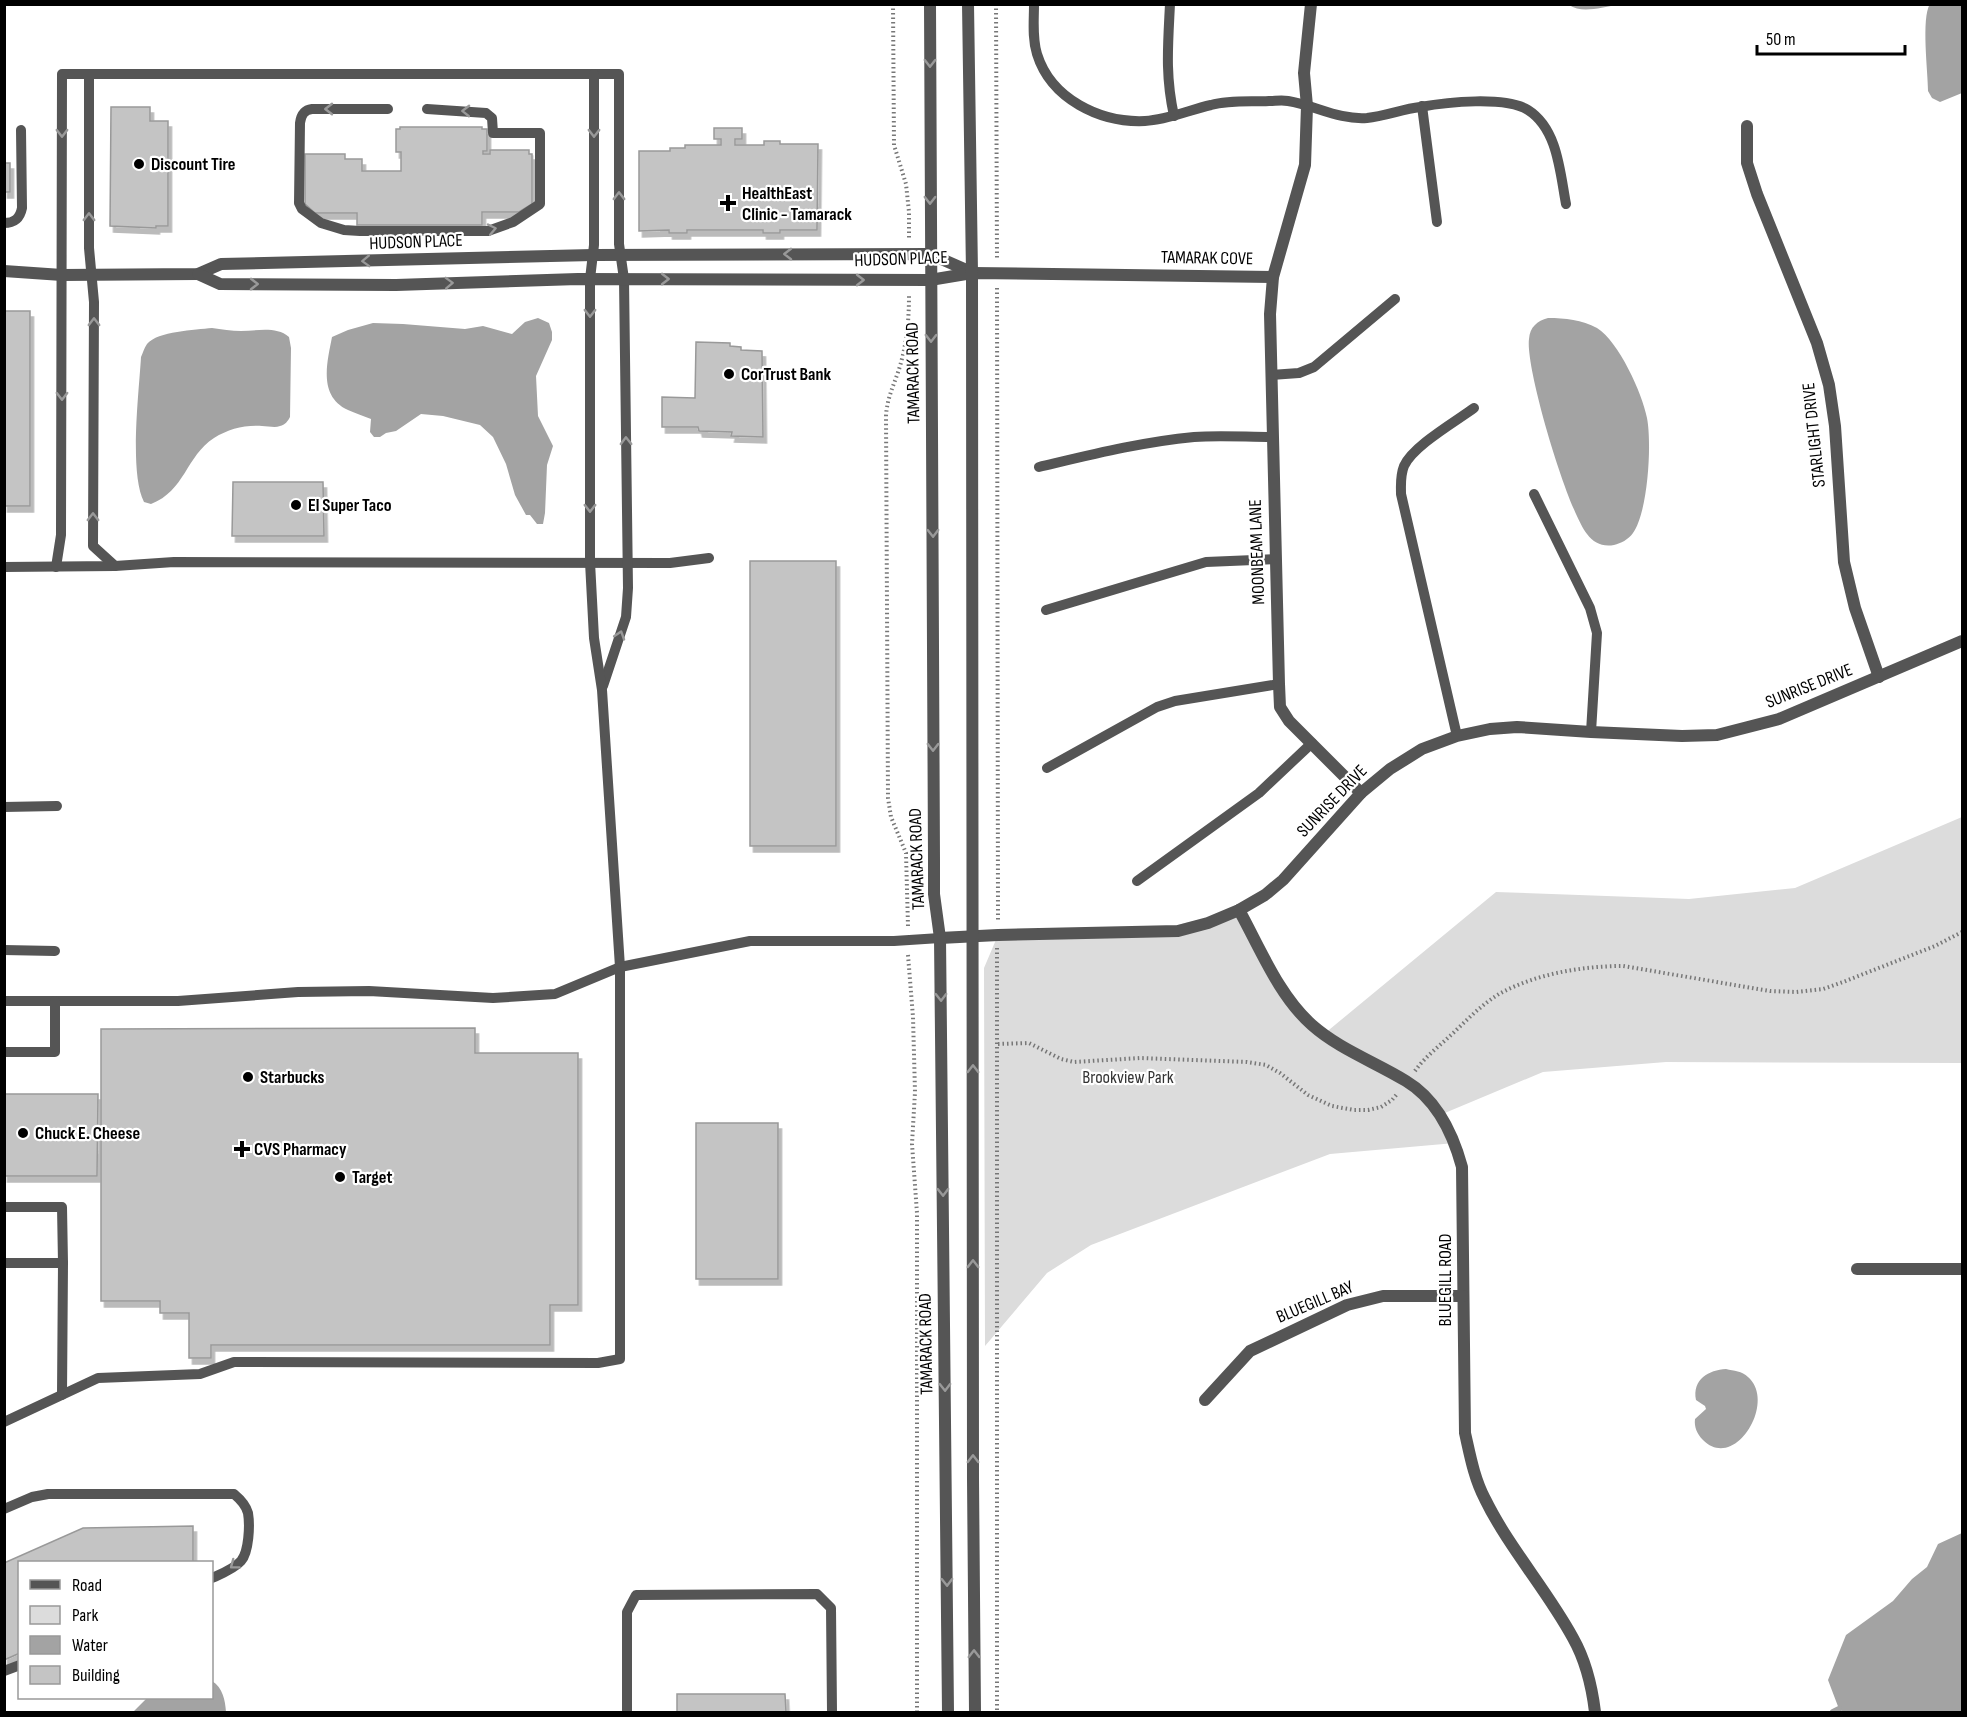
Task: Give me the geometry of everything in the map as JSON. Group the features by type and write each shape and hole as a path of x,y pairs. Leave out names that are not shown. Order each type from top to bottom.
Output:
{"street":[{"name":"TAMARACK ROAD","path":"930,4 934,894 940,938 948,1713"},
{"path":"968,4 972,273 975,1713"},
{"name":"TAMARAK COVE","path":"972,273 1273,277 1305,165 1307,106 1305,73 1311,4"},
{"name":"STARLIGHT DRIVE","path":"1747,126 1747,163 1756,194 1817,344 1829,385 1835,426 1844,562 1855,608 1879,677"},
{"name":"HUDSON PLACE","path":"4,271 62,275 198,274 221,264 593,255 930,254 972,273"},
{"name":"HUDSON PLACE","path":"198,274 220,284 396,285 590,279 930,280 972,273"},
{"name":"MOONBEAM LANE","path":"1273,277 1270,314 1272,437 1280,707 1289,721 1361,793"},
{"name":"SUNRISE DRIVE","path":"940,938 1178,931 1208,923 1239,910 1265,895 1283,880 1361,793 1390,769 1422,749 1457,736 1490,729 1516,727 1682,736 1717,735 1779,719 1962,641"},
{"name":"BLUEGILL ROAD","path":"1239,910 1294,1007 1332,1041 1408,1082 1423,1094 1440,1115 1455,1143 1462,1167 1465,1433 1472,1467 1498,1523 1574,1638 1587,1669 1595,1713"},
{"path":"1857,1269 1962,1269"},
{"name":"BLUEGILL BAY","path":"1205,1400 1250,1351 1347,1305 1383,1296 1463,1296"}],"lane":[{"path":"1034,4 1037,54 1047,76 1066,97 1089,111 1116,119 1145,121 1174,116 1211,104 1287,100 1335,115 1367,118 1422,106 1491,101 1511,104 1528,111 1544,127 1555,149 1566,204"},
{"path":"1170,4 1167,68 1174,116"},
{"path":"56,567 61,536 62,74 619,74 619,244 624,279 628,588 626,617 602,690"},
{"path":"89,74 89,248 94,302 93,546 115,566"},
{"path":"4,1422 98,1378 200,1374 234,1362 598,1364 620,1359 620,967 602,690 594,638 590,562 590,279 593,255 594,74"},
{"path":"1422,106 1437,222"},
{"path":"388,109 312,109 302,114 299,203 302,209 315,219 338,228 360,231 488,231 513,222 540,204 540,134 493,133 492,118 486,113 427,109"},
{"path":"4,224 19,217 22,208 21,130"},
{"path":"1271,375 1299,373 1314,367 1395,300"},
{"path":"1457,736 1401,494 1400,478 1405,464 1415,451 1474,408"},
{"path":"1040,467 1156,442 1196,437 1272,437"},
{"path":"1534,494 1590,608 1597,633 1591,732"},
{"path":"4,567 115,566 174,562 670,563 709,558"},
{"path":"1046,610 1206,562 1275,559"},
{"path":"1047,768 1157,707 1175,700 1279,684"},
{"path":"1137,881 1259,793 1312,743"},
{"path":"4,807 57,806"},
{"path":"4,1001 178,1001 298,992 369,991 493,998 555,994 620,967 750,941 894,941 940,938"},
{"path":"4,950 55,951"},
{"path":"4,1052 55,1052 55,1001"},
{"path":"4,1207 62,1207 62,1395"},
{"path":"4,1263 63,1263"},
{"path":"4,1509 32,1497 48,1494 234,1494 242,1501 248,1512 248,1544 241,1560 213,1577"},
{"path":"627,1713 627,1612 636,1595 817,1594 831,1608 832,1713"}],"path":[{"path":"893,4 894,136 899,164 906,184 909,234 930,234"},
{"path":"971,233 997,233 996,4"},
{"path":"908,898 906,853 891,817 888,798 886,416 887,402 900,369 909,306 930,306"},
{"path":"972,307 997,308 998,910"},
{"path":"998,1044 1029,1043 1060,1059 1074,1062 1149,1058 1247,1062 1266,1065 1308,1095 1332,1106 1368,1110 1381,1107 1392,1100 1418,1066 1478,1009 1498,995 1523,983 1547,976 1603,966 1623,966 1770,991 1796,992 1823,989 1935,946 1962,932"},
{"path":"997,957 997,1713"},
{"path":"909,961 915,1092 912,1144 917,1213 917,1713"}],"green space":[{"name":"Brookview Park","path":"1962,817 1962,1063 1666,1062 1543,1072 1440,1115 1455,1143 1330,1154 1091,1245 1047,1273 985,1346 984,968 998,935 1149,932 1239,910 1281,987 1324,1034 1496,892 1689,899 1795,888"}],"water":[{"path":"1930,4 1962,5 1962,93 1940,102 1932,98 1928,91 1925,33"},
{"path":"1569,5 1617,5 1580,9"},
{"path":"538,318 549,323 552,332 552,340 536,376 538,416 553,446 547,465 543,524 537,524 530,515 526,515 515,495 506,464 493,437 480,425 443,416 421,414 396,431 374,437 370,432 371,419 338,404 328,388 327,368 332,337 348,330 373,323 465,329 483,326 512,334 525,322"},
{"path":"1548,318 1585,323 1597,328 1605,335 1621,356 1635,382 1647,418 1649,460 1642,510 1638,523 1629,538 1614,545 1599,544 1587,534 1569,498 1549,439 1534,378 1529,339 1535,325"},
{"path":"212,328 238,331 272,330 289,337 291,348 290,417 285,424 278,427 243,427 214,438 197,454 171,491 151,504 144,502 139,489 136,452 141,357 147,344 159,336"},
{"path":"1726,1369 1741,1372 1748,1377 1756,1388 1758,1402 1755,1416 1739,1441 1728,1447 1715,1448 1703,1440 1696,1430 1695,1419 1706,1409 1696,1400 1695,1393 1703,1377 1714,1371"},
{"path":"1962,1533 1962,1712 1844,1712 1839,1709 1828,1680 1846,1635 1893,1601 1912,1579 1927,1567 1938,1544"},
{"path":"213,1682 221,1691 226,1712 133,1712 146,1699 213,1699"}],"building":[{"name":"Discount Tire","path":"111,107 150,107 150,121 168,121 168,226 156,226 156,228 110,226"},
{"path":"400,127 482,127 482,129 487,129 487,151 483,151 483,154 490,154 490,150 529,150 529,154 532,154 532,204 519,212 482,212 482,225 357,225 357,213 315,213 305,204 305,154 345,154 345,159 362,159 362,171 401,171 401,152 396,152 396,129"},
{"name":"HealthEast Clinic - Tamarack","path":"714,128 742,128 742,139 735,139 735,145 764,145 764,141 780,141 780,144 818,144 817,230 780,230 780,233 763,233 763,230 687,230 687,233 669,233 669,230 639,231 639,151 670,151 670,148 685,148 685,145 721,145 721,139 714,139"},
{"path":"4,163 10,163 10,192 4,192"},
{"path":"4,311 30,311 30,506 4,506"},
{"name":"CorTrust Bank","path":"696,342 730,343 730,346 741,347 741,350 762,351 763,437 731,436 732,432 699,431 698,427 662,427 662,397 695,398"},
{"path":"233,482 323,482 324,536 232,536"},
{"path":"750,561 836,561 836,846 750,846"},
{"name":"Target","path":"475,1028 475,1053 578,1053 578,1305 550,1305 550,1345 211,1345 211,1358 189,1358 189,1313 160,1313 160,1301 101,1301 101,1029"},
{"path":"4,1094 98,1094 97,1176 4,1176"},
{"path":"696,1123 778,1123 778,1279 696,1279"},
{"path":"193,1526 193,1561 18,1561 18,1654 4,1660 4,1563 83,1528"},
{"path":"677,1694 785,1694 786,1712 677,1712"}],"waterway":[{"path":"1833,1712 1839,1709"}],"place":[{"name":"Discount Tire","path":"139,164"},
{"name":"HealthEast Clinic - Tamarack","path":"728,203"},
{"name":"CorTrust Bank","path":"729,374"},
{"name":"El Super Taco","path":"296,505"},
{"name":"Starbucks","path":"248,1077"},
{"name":"Chuck E. Cheese","path":"23,1133"},
{"name":"CVS Pharmacy","path":"242,1149"},
{"name":"Target","path":"340,1177"}]}
